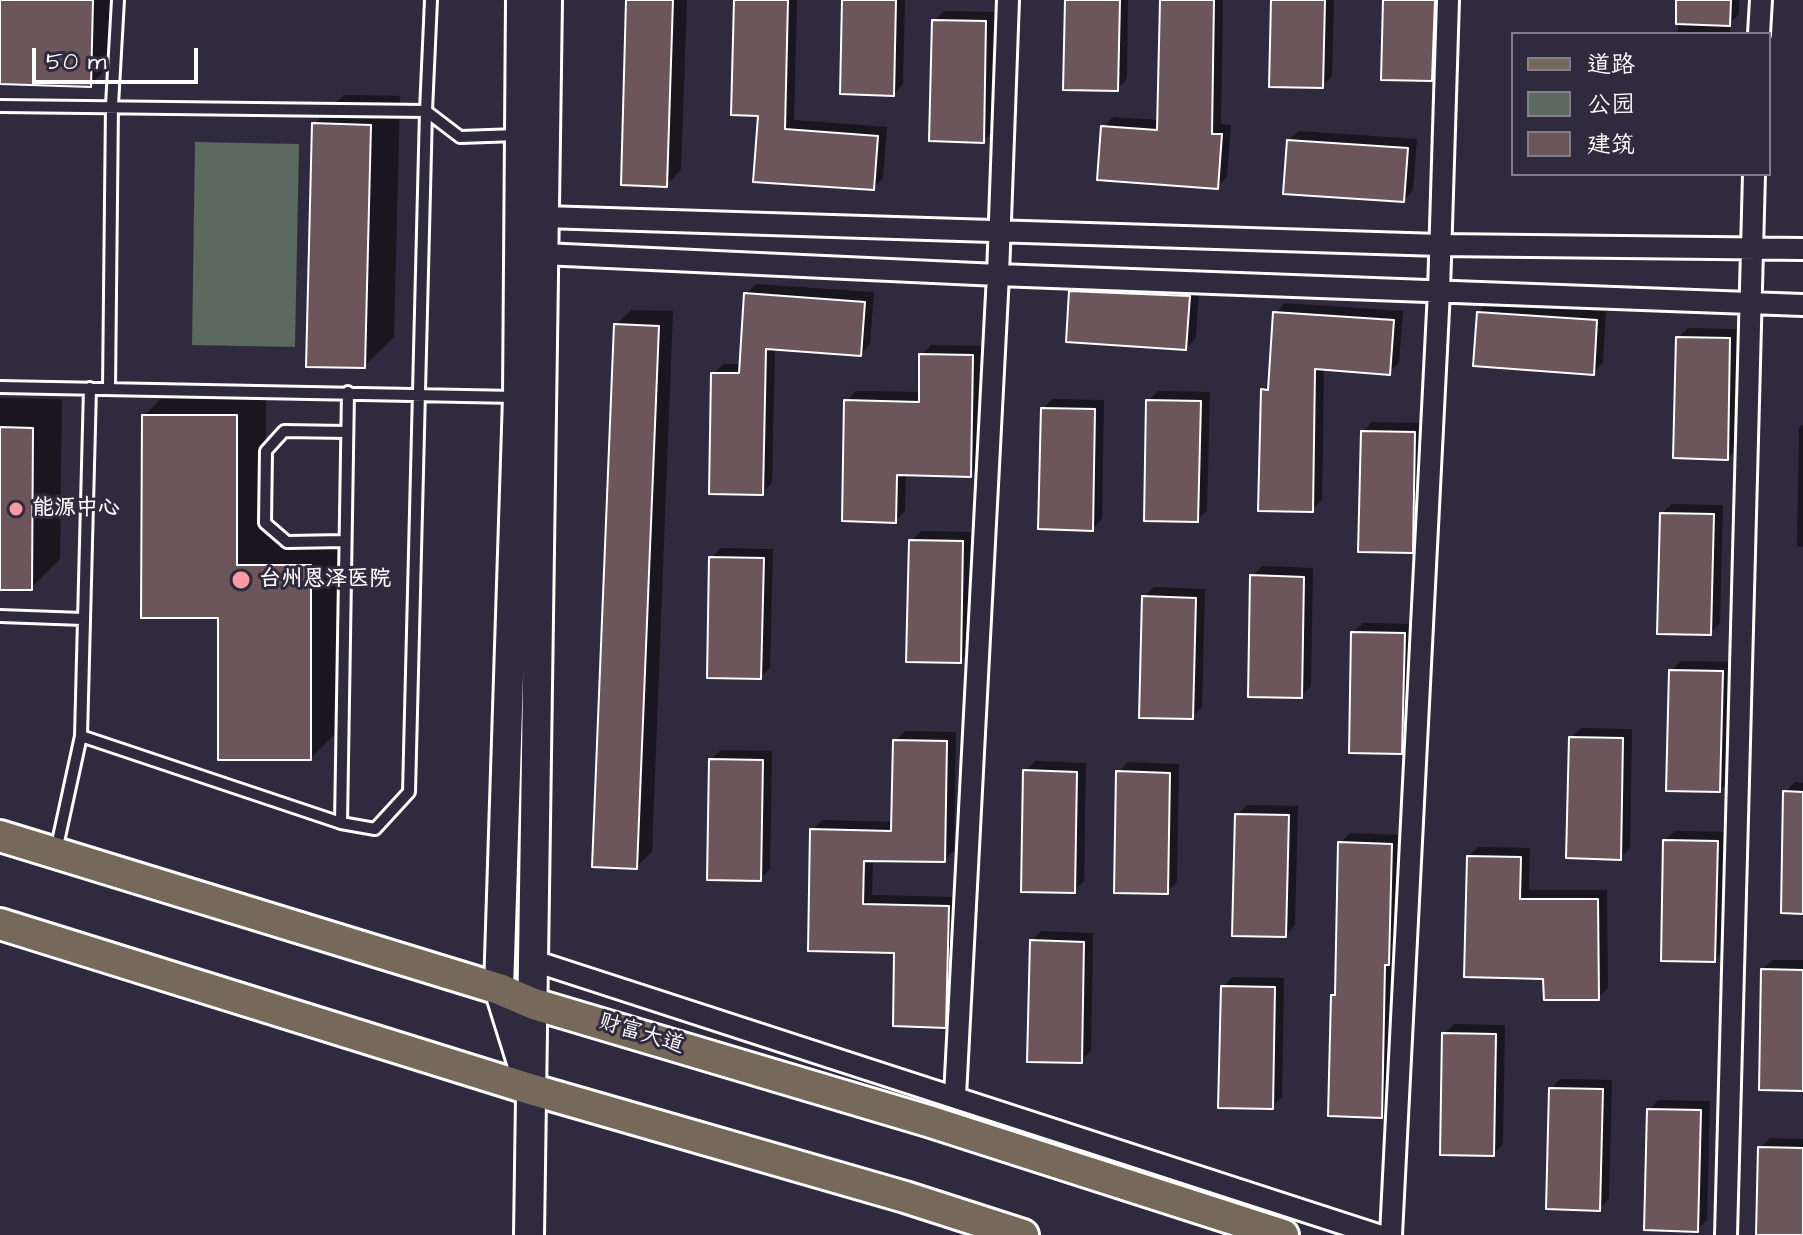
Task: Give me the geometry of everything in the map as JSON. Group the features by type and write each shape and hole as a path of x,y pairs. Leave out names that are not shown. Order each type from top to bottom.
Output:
{"main road":[{"path":"521,0 532,134 544,217 530,398 499,989 530,1089"},
{"path":"529,1235 534,1004 530,398 532,134 547,0"},
{"name":"财富大道","path":"0,836 499,989 534,1004 928,1121 1283,1235"},
{"path":"0,924 530,1089 905,1197 1023,1235"}],"street":[{"path":"955,1096 998,275 1008,0"},
{"path":"1391,1235 1439,291 1448,0"},
{"path":"1759,32 1761,0"},
{"path":"1726,1235 1754,176"},
{"path":"544,217 1440,245 1803,249"},
{"path":"543,254 998,275 1803,305"},
{"path":"534,961 1378,1235"}],"lane":[{"path":"109,388 112,105 118,0"},
{"path":"81,736 341,823 375,829 409,792 431,0"},
{"path":"0,106 426,111 460,137 532,134"},
{"path":"0,387 530,398"},
{"path":"56,853 81,736 90,388"},
{"path":"341,823 348,392"},
{"path":"345,541 287,542 265,523 266,451 284,431 347,432"},
{"path":"0,616 83,619"}],"green space":[{"path":"195,142 299,144 295,347 192,345"}],"building":[{"path":"0,0 93,0 91,87 0,84"},
{"path":"626,0 673,0 667,187 621,185"},
{"path":"734,0 788,0 785,129 878,136 874,190 753,182 758,116 731,115"},
{"path":"842,0 896,0 894,96 840,94"},
{"path":"1065,0 1120,0 1118,91 1063,90"},
{"path":"1160,0 1214,0 1212,134 1222,134 1218,189 1097,180 1101,126 1157,130"},
{"path":"1271,0 1325,0 1323,88 1269,87"},
{"path":"1383,0 1435,0 1432,81 1381,80"},
{"path":"1676,0 1731,0 1730,26 1676,24"},
{"path":"932,20 986,21 984,143 929,141"},
{"path":"312,123 371,125 365,368 306,367"},
{"path":"1287,140 1408,148 1404,202 1283,194"},
{"path":"1069,291 1190,296 1186,350 1066,342"},
{"path":"744,293 865,302 861,356 766,349 763,495 709,494 711,373 739,373"},
{"path":"1273,312 1394,320 1390,375 1315,369 1313,512 1258,511 1261,389 1268,390"},
{"path":"1477,312 1597,320 1594,375 1473,366"},
{"path":"614,324 659,326 637,869 592,867"},
{"path":"1676,337 1730,338 1728,460 1673,458"},
{"path":"919,354 973,355 971,477 897,475 896,523 842,521 844,400 919,402"},
{"path":"1146,400 1201,401 1198,522 1144,521"},
{"path":"1041,408 1095,409 1093,531 1038,529"},
{"path":"142,415 237,415 237,565 311,565 311,760 218,760 218,618 141,618"},
{"name":"能源中心","path":"0,427 33,428 32,590 0,590"},
{"path":"1361,431 1415,432 1413,553 1358,552"},
{"path":"1660,513 1714,514 1711,635 1657,634"},
{"path":"909,540 963,541 961,663 906,662"},
{"path":"709,557 764,558 761,679 707,678"},
{"path":"1250,575 1304,577 1302,698 1248,697"},
{"path":"1142,596 1196,598 1193,719 1139,718"},
{"path":"1351,632 1405,633 1402,754 1349,753"},
{"path":"1669,670 1723,671 1720,792 1666,791"},
{"path":"1569,737 1623,738 1621,860 1566,858"},
{"path":"893,740 947,741 945,862 864,861 863,904 949,906 946,1028 893,1026 894,953 808,951 810,829 891,831"},
{"path":"709,759 763,760 761,881 707,880"},
{"path":"1023,770 1077,772 1075,893 1021,892"},
{"path":"1116,771 1170,773 1168,894 1114,893"},
{"path":"1783,791 1803,792 1803,914 1781,913"},
{"path":"1235,814 1289,815 1286,937 1232,936"},
{"path":"1663,840 1718,841 1715,962 1661,961"},
{"path":"1338,842 1392,844 1389,965 1385,965 1382,1118 1328,1116 1331,995 1335,995"},
{"path":"1467,856 1521,857 1520,899 1598,899 1599,1000 1544,1000 1543,979 1464,977"},
{"path":"1030,940 1084,942 1082,1063 1027,1062"},
{"path":"1761,969 1803,970 1803,1091 1759,1090"},
{"path":"1221,986 1275,987 1273,1109 1218,1108"},
{"path":"1442,1033 1496,1034 1494,1156 1440,1155"},
{"path":"1549,1088 1603,1089 1600,1211 1546,1209"},
{"path":"1647,1109 1701,1110 1698,1232 1644,1230"},
{"path":"1758,1147 1803,1148 1803,1235 1756,1235"}],"place":[{"name":"能源中心","path":"16,509"},
{"name":"台州恩泽医院","path":"241,580"}]}
